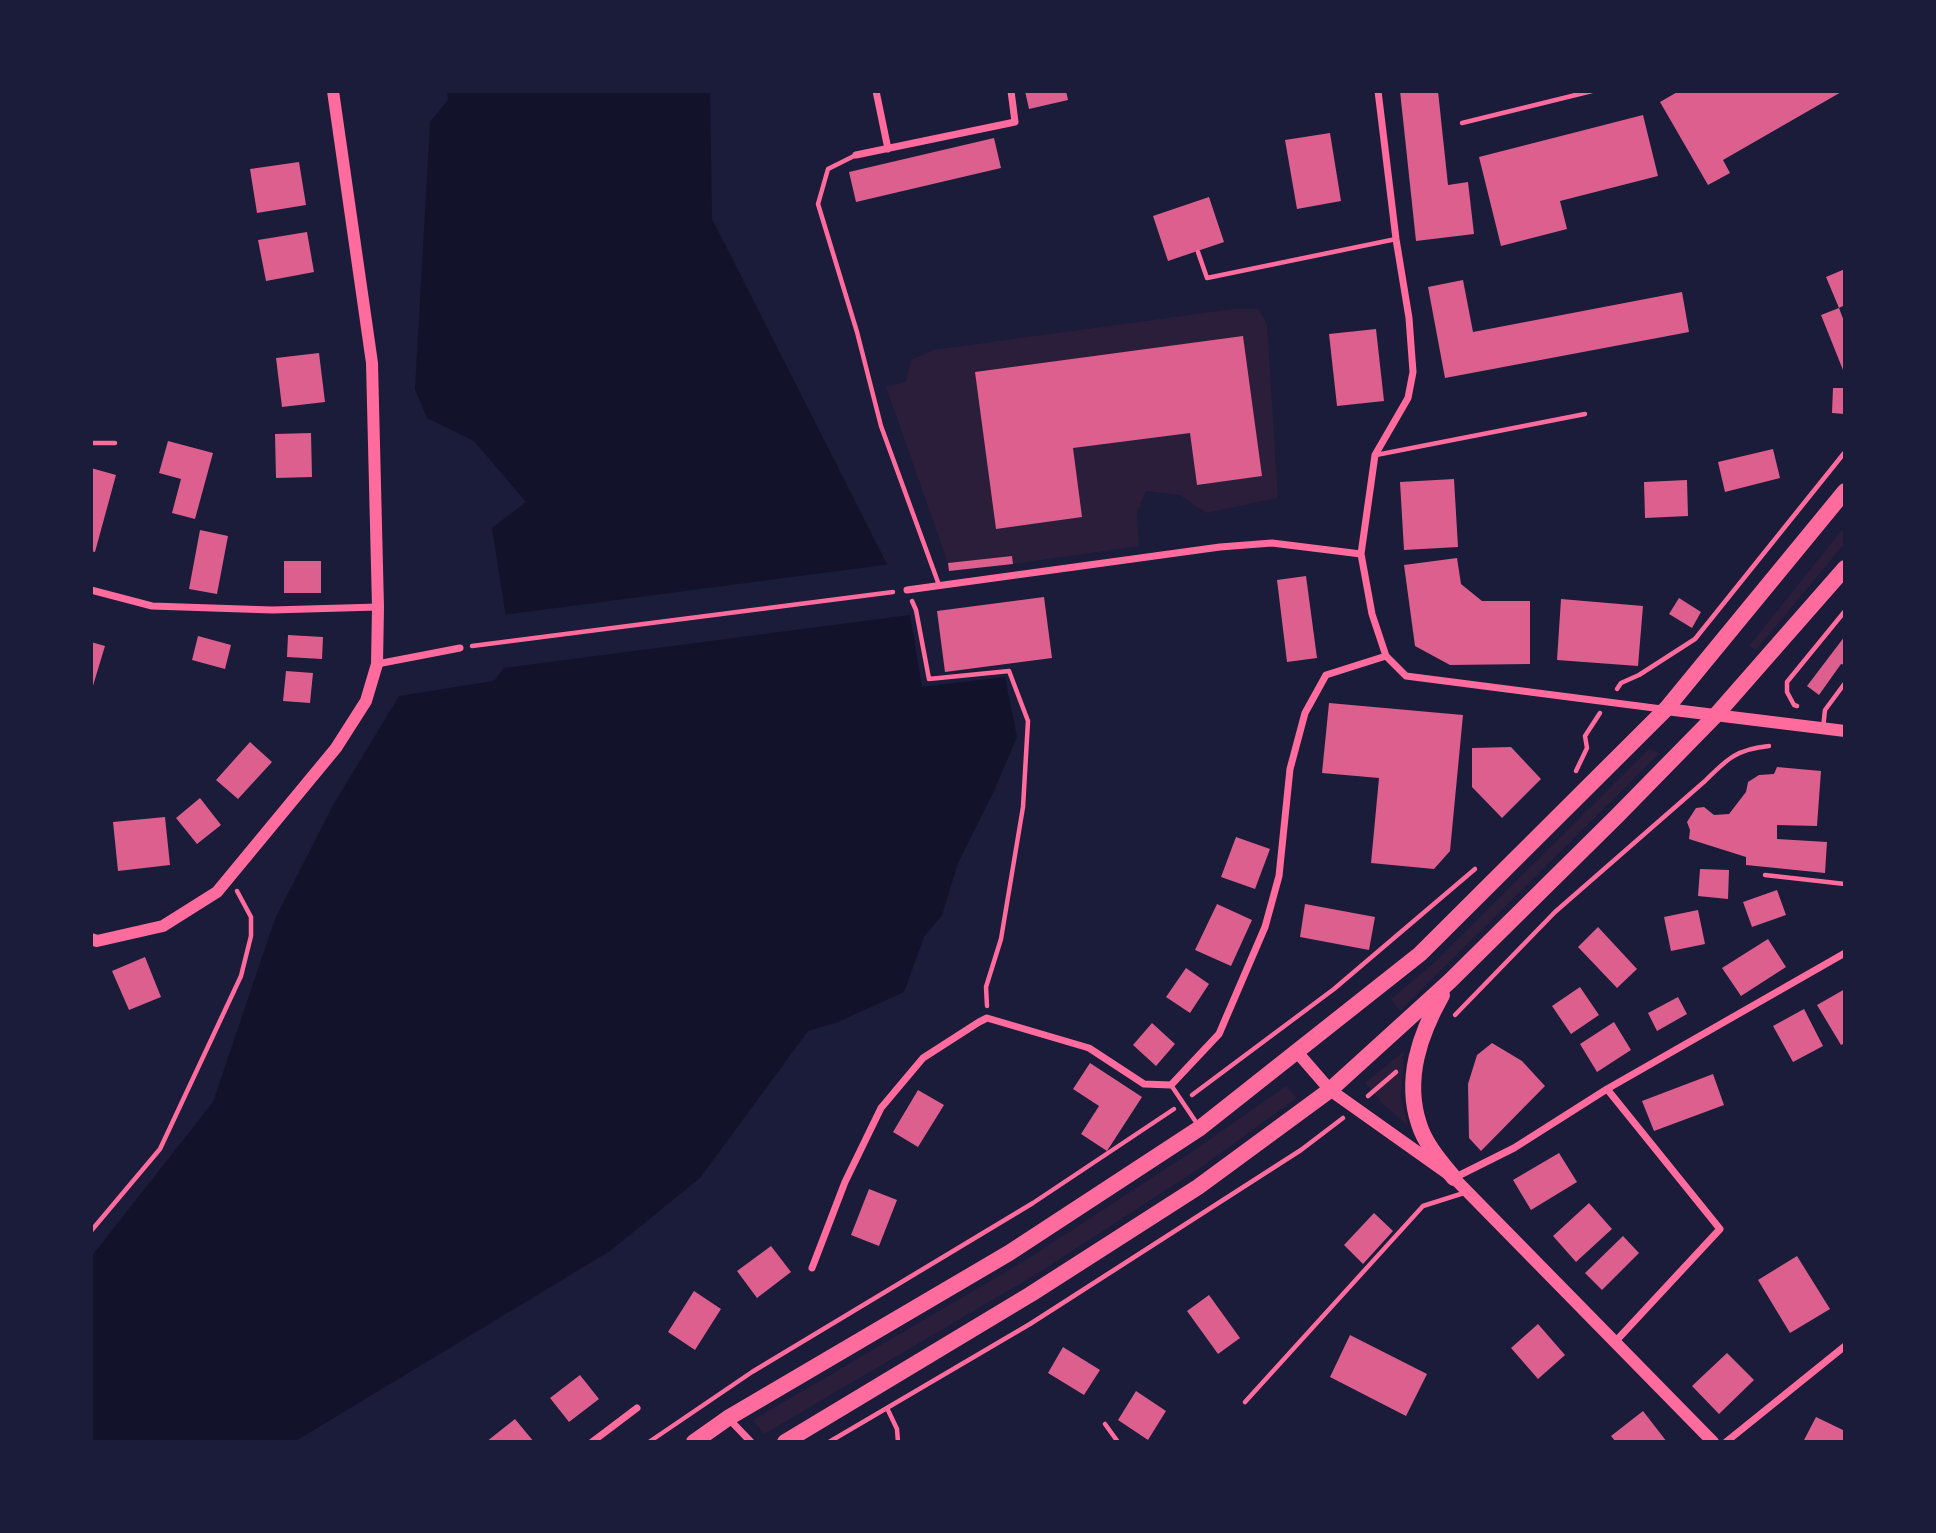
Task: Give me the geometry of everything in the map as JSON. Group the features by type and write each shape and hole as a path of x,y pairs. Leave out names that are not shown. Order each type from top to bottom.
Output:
{"main road":[{"path":"694,1442 728,1418 1009,1252 1200,1128 1420,954 1666,709 1845,491"},
{"path":"785,1442 1031,1294 1198,1187 1330,1090 1450,981 1618,816 1716,715 1845,568"},
{"path":"1450,981 1429,1018 1416,1055 1413,1091 1419,1125 1434,1153 1454,1178"}],"street":[{"path":"93,943 163,926 217,892 336,748 366,701 377,664 372,363 333,91"},
{"path":"876,91 888,149"},
{"path":"856,155 1015,122 1011,91"},
{"path":"1378,91 1396,239 1409,318 1413,372 1408,398 1375,455 1361,554 1372,614 1386,656 1406,676 1845,731"},
{"path":"907,590 1220,547 1272,543 1361,554"},
{"path":"91,590 152,606 272,610 378,607"},
{"path":"377,664 460,648"},
{"path":"812,1268 845,1182 881,1108 923,1058 987,1018 1088,1048 1144,1084 1171,1085 1219,1034 1265,927 1279,876 1290,769 1305,713 1326,675 1386,656"},
{"path":"1454,1178 1514,1148 1607,1089 1845,953"},
{"path":"1297,1052 1330,1090 1454,1178 1713,1442"},
{"path":"1607,1089 1720,1229 1615,1342"},
{"path":"1726,1442 1845,1346"},
{"path":"592,1442 636,1408"},
{"path":"728,1418 751,1442"}],"lane":[{"path":"856,155 828,169 817,204 857,332 881,426 939,585"},
{"path":"1198,252 1207,278 1396,239"},
{"path":"1375,455 1585,414"},
{"path":"91,443 115,443"},
{"path":"1823,728 1825,710 1845,683"},
{"path":"1765,875 1845,884"},
{"path":"1171,1085 1200,1128"},
{"path":"1245,1402 1423,1206 1467,1192"},
{"path":"1105,1424 1118,1442"}],"path":[{"path":"1462,123 1592,91"},
{"path":"1573,778 1587,748 1585,736 1621,682 1639,676 1695,639 1845,452"},
{"path":"460,648 907,590 916,610 929,679 1009,671 1028,721 1023,807 1001,939 986,987 987,1018"},
{"path":"1794,705 1787,692 1787,682 1845,611"},
{"path":"1453,1017 1555,912 1728,758 1749,748 1769,746"},
{"path":"649,1442 752,1372 1033,1203 1183,1102 1335,989 1475,868"},
{"path":"91,1231 160,1149 241,976 251,936 251,917 229,876"},
{"path":"829,1442 1030,1324 1301,1150 1416,1055"},
{"path":"887,1408 897,1429 898,1442"}],"shaded area":[{"path":"447,91 710,91 712,219 890,570 910,615 922,687 1005,677 1017,737 958,863 942,915 924,937 904,992 838,1022 808,1031 700,1178 610,1251 294,1442 91,1442 91,1257 213,1102 275,919 332,807 399,696 494,681 504,668 506,617 492,528 526,502 474,441 427,418 415,389 430,122 448,100"},
{"path":"1233,309 1259,309 1267,325 1278,498 1206,513 1180,495 1146,491 1137,512 1139,546 1013,564 1012,556 948,563 886,387 906,382 911,360 933,350"},
{"path":"1845,526 1845,543 1756,650 1749,646"},
{"path":"1649,749 1660,753 1400,1011 1391,999 1436,961"},
{"path":"1404,1051 1401,1098 1408,1126 1381,1102 1365,1083"},
{"path":"1286,1086 1297,1098 1200,1168 1035,1275 764,1434 753,1420 1026,1260 1193,1151"}],"pier":[{"path":"891,564 909,603 910,615 504,668 502,615"}],"building":[{"path":"1025,91 1066,91 1068,100 1029,109"},
{"path":"1400,91 1438,91 1448,185 1468,182 1474,234 1416,241"},
{"path":"1679,91 1843,91 1723,160 1730,173 1708,185 1660,102"},
{"path":"1643,115 1658,176 1560,201 1567,229 1501,246 1479,157"},
{"path":"1330,133 1341,201 1297,209 1285,140"},
{"path":"994,138 1001,168 856,202 849,172"},
{"path":"299,162 306,205 257,213 250,169"},
{"path":"1209,197 1224,242 1168,261 1153,216"},
{"path":"307,232 314,272 266,281 258,240"},
{"path":"1845,269 1845,305 1839,308 1826,277"},
{"path":"1463,280 1473,332 1682,292 1689,332 1445,378 1428,287"},
{"path":"1839,308 1845,324 1845,375 1821,315"},
{"path":"1376,329 1384,401 1337,406 1329,334"},
{"path":"1243,336 1262,476 1197,485 1190,433 1073,448 1082,517 996,529 975,372"},
{"path":"319,353 325,402 282,407 276,358"},
{"path":"1833,388 1845,388 1845,414 1832,413"},
{"path":"311,433 312,477 276,478 275,434"},
{"path":"168,441 213,453 195,519 172,513 181,479 159,473"},
{"path":"1773,449 1780,478 1725,492 1718,462"},
{"path":"91,468 116,475 95,552 91,551"},
{"path":"1454,479 1458,547 1404,550 1400,482"},
{"path":"1687,480 1688,516 1645,518 1644,482"},
{"path":"200,530 228,536 217,594 189,589"},
{"path":"1012,556 1013,564 949,571 948,563"},
{"path":"1457,558 1461,584 1482,601 1530,601 1530,664 1450,665 1415,646 1404,565"},
{"path":"284,561 321,561 321,593 284,593"},
{"path":"1306,576 1317,658 1287,662 1277,580"},
{"path":"1044,597 1052,658 945,672 937,611"},
{"path":"1679,598 1701,612 1692,628 1669,614"},
{"path":"1561,599 1643,606 1638,666 1557,660"},
{"path":"288,635 323,637 322,659 287,657"},
{"path":"198,636 231,645 225,669 192,660"},
{"path":"1845,636 1845,665 1841,664 1819,695 1807,686"},
{"path":"91,642 105,646 92,689 91,688"},
{"path":"286,671 313,673 310,703 283,701"},
{"path":"1329,703 1463,715 1450,851 1434,869 1371,863 1379,778 1322,773"},
{"path":"250,742 272,762 238,799 216,780"},
{"path":"1511,747 1541,779 1502,818 1472,787 1472,748"},
{"path":"1777,767 1821,771 1817,826 1777,825 1777,839 1827,842 1825,873 1746,865 1746,857 1689,839 1687,822 1696,808 1704,807 1714,815 1729,814 1746,792 1748,782 1759,775 1774,774"},
{"path":"200,798 221,825 197,844 176,818"},
{"path":"165,817 170,865 118,871 113,822"},
{"path":"1236,837 1270,849 1255,889 1221,877"},
{"path":"1700,869 1729,870 1728,899 1698,896"},
{"path":"1777,890 1786,915 1752,927 1743,902"},
{"path":"1217,904 1252,920 1231,966 1195,950"},
{"path":"1305,904 1375,917 1369,950 1300,937"},
{"path":"1698,910 1705,944 1671,951 1664,917"},
{"path":"1598,927 1637,969 1617,988 1578,947"},
{"path":"1768,939 1786,967 1741,996 1722,968"},
{"path":"145,957 161,997 129,1010 112,971"},
{"path":"1186,968 1209,984 1190,1013 1166,997"},
{"path":"1580,987 1599,1015 1571,1034 1552,1006"},
{"path":"1845,989 1845,1043 1841,1045 1817,1005"},
{"path":"1678,997 1687,1014 1657,1031 1648,1013"},
{"path":"1804,1009 1823,1046 1793,1062 1773,1026"},
{"path":"1614,1022 1631,1050 1597,1072 1580,1044"},
{"path":"1152,1023 1175,1044 1156,1066 1133,1045"},
{"path":"1492,1043 1522,1061 1545,1086 1481,1151 1469,1138 1468,1084 1477,1055"},
{"path":"1090,1063 1142,1097 1107,1151 1081,1134 1099,1106 1073,1089"},
{"path":"1713,1074 1724,1105 1654,1131 1642,1101"},
{"path":"918,1090 944,1105 918,1147 893,1132"},
{"path":"1559,1153 1577,1182 1531,1210 1513,1180"},
{"path":"869,1189 897,1200 879,1246 851,1235"},
{"path":"1589,1203 1612,1229 1576,1262 1553,1236"},
{"path":"1374,1213 1393,1231 1363,1264 1344,1245"},
{"path":"1623,1236 1639,1253 1602,1290 1585,1273"},
{"path":"771,1246 791,1272 757,1298 737,1271"},
{"path":"1797,1256 1830,1309 1790,1333 1758,1280"},
{"path":"694,1291 721,1309 695,1350 668,1332"},
{"path":"1209,1295 1240,1338 1218,1354 1187,1311"},
{"path":"1538,1324 1565,1355 1538,1379 1511,1348"},
{"path":"1350,1335 1427,1374 1406,1416 1330,1377"},
{"path":"1063,1347 1100,1370 1084,1395 1048,1373"},
{"path":"1727,1353 1754,1380 1719,1414 1692,1386"},
{"path":"580,1375 599,1399 569,1422 550,1398"},
{"path":"1136,1391 1166,1411 1148,1440 1118,1420"},
{"path":"1643,1411 1667,1442 1616,1442 1611,1436"},
{"path":"1816,1417 1845,1431 1845,1442 1803,1442"},
{"path":"515,1419 534,1442 486,1442"}]}
